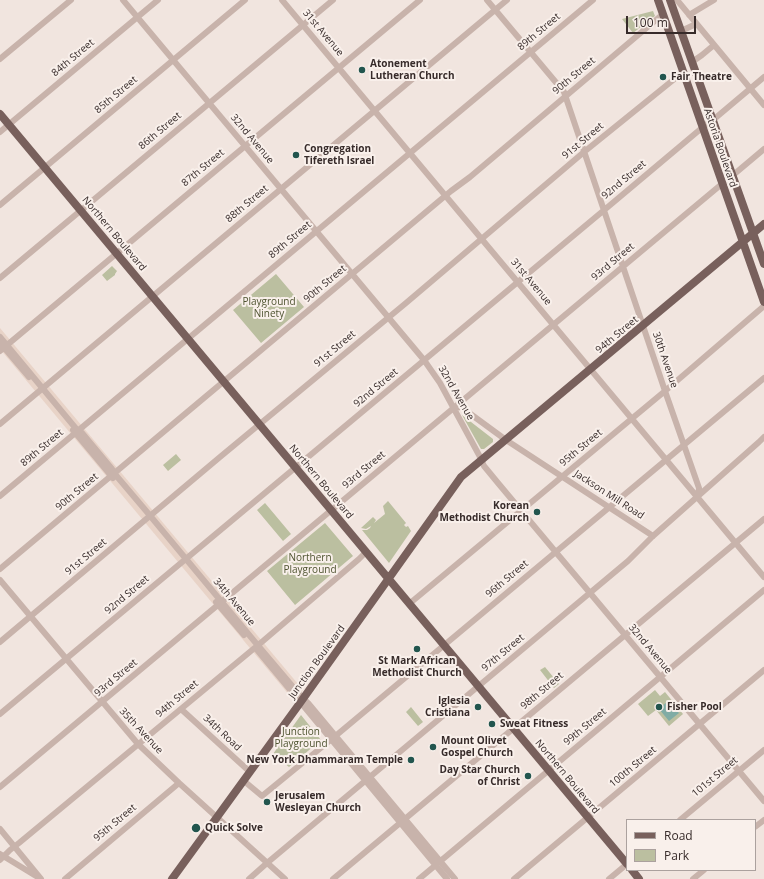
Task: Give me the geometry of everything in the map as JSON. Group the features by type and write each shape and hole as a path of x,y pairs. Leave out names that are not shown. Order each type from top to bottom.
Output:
{"main road":[{"name":"Astoria Boulevard","path":"658,0 764,302"},
{"name":"Astoria Boulevard","path":"670,0 764,264"},
{"name":"Northern Boulevard","path":"0,114 626,863"},
{"name":"94th Street","path":"482,460 764,224"},
{"name":"Junction Boulevard","path":"172,879 244,781 461,477 482,460"},
{"path":"633,871 639,879"}],"street":[{"path":"0,59 71,0"},
{"name":"32nd Avenue","path":"123,0 424,360 438,379 484,466 764,801"},
{"name":"84th Street","path":"0,132 158,0"},
{"name":"85th Street","path":"0,205 245,0"},
{"name":"31st Avenue","path":"282,0 764,577"},
{"name":"86th Street","path":"0,278 333,0"},
{"name":"87th Street","path":"3,347 420,0"},
{"name":"30th Avenue","path":"487,0 566,96 603,211 699,488 698,497"},
{"name":"88th Street","path":"0,424 507,0"},
{"name":"89th Street","path":"0,496 593,0"},
{"path":"677,0 764,105"},
{"path":"689,15 714,0"},
{"name":"90th Street","path":"0,569 663,14"},
{"path":"681,31 696,24"},
{"path":"692,62 714,45"},
{"name":"91st Street","path":"0,642 584,152 683,72"},
{"name":"92nd Street","path":"0,714 702,127 713,120 764,77"},
{"path":"732,176 764,149"},
{"name":"93rd Street","path":"0,787 723,183"},
{"name":"95th Street","path":"410,604 665,391 764,306"},
{"name":"34th Avenue","path":"0,336 3,347 41,389 438,863 455,879"},
{"name":"96th Street","path":"244,781 262,796 764,378"},
{"name":"Jackson Mill Road","path":"453,408 462,407 506,440 653,536"},
{"name":"97th Street","path":"249,879 628,561 653,536 764,437"},
{"name":"98th Street","path":"333,879 764,519"},
{"name":"94th Street","path":"1,857 15,847 256,646 366,552"},
{"name":"35th Avenue","path":"0,580 138,744 285,879"},
{"name":"99th Street","path":"419,879 764,590"},
{"name":"100th Street","path":"514,879 764,670"},
{"name":"34th Road","path":"181,708 250,772"},
{"name":"101st Street","path":"681,819 764,750"},
{"name":"95th Street","path":"65,879 179,783"},
{"path":"756,826 764,820"},
{"path":"0,830 41,879"},
{"path":"1,857 41,879"},
{"name":"34th Avenue","path":"438,863 447,879"},
{"path":"609,879 626,865"},
{"path":"693,879 703,871"}],"green space":[{"path":"653,11 655,16 633,33 622,19"},
{"path":"112,266 117,271 115,275 107,281 102,275"},
{"name":"Playground Ninety","path":"276,274 304,307 261,343 233,310"},
{"path":"462,415 493,439 493,442 484,449 481,449"},
{"path":"176,454 181,460 168,471 163,465"},
{"path":"388,501 406,523 404,525 406,527 408,526 411,531 389,563 362,530 367,530 371,526 366,529 361,528 373,517 376,520 374,523 385,514 383,506"},
{"path":"265,503 291,534 283,541 257,510"},
{"name":"Northern Playground","path":"325,523 353,556 295,605 267,571"},
{"path":"545,667 559,684 554,688 540,670"},
{"name":"Fisher Pool","path":"655,690 660,696 665,692 683,714 669,726 656,710 648,716 638,704"},
{"path":"411,707 423,722 418,726 406,712"},
{"name":"Junction Playground","path":"301,715 321,740 289,767 273,754"}],"shaded area":[{"path":"0,328 303,690 295,702 0,349"}],"water":[{"path":"668,701 679,713 669,721 659,709"}],"place":[{"name":"Atonement Lutheran Church","path":"362,70"},
{"name":"Fair Theatre","path":"663,77"},
{"name":"Congregation Tifereth Israel","path":"296,155"},
{"name":"Korean Methodist Church","path":"537,512"},
{"name":"St Mark African Methodist Church","path":"417,649"},
{"name":"Iglesia Cristiana","path":"478,707"},
{"name":"Fisher Pool","path":"659,707"},
{"name":"Sweat Fitness","path":"492,724"},
{"name":"Mount Olivet Gospel Church","path":"433,747"},
{"name":"New York Dhammaram Temple","path":"411,760"},
{"name":"Day Star Church of Christ","path":"528,776"},
{"name":"Jerusalem Wesleyan Church","path":"267,802"},
{"name":"Quick Solve","path":"196,828"}]}
